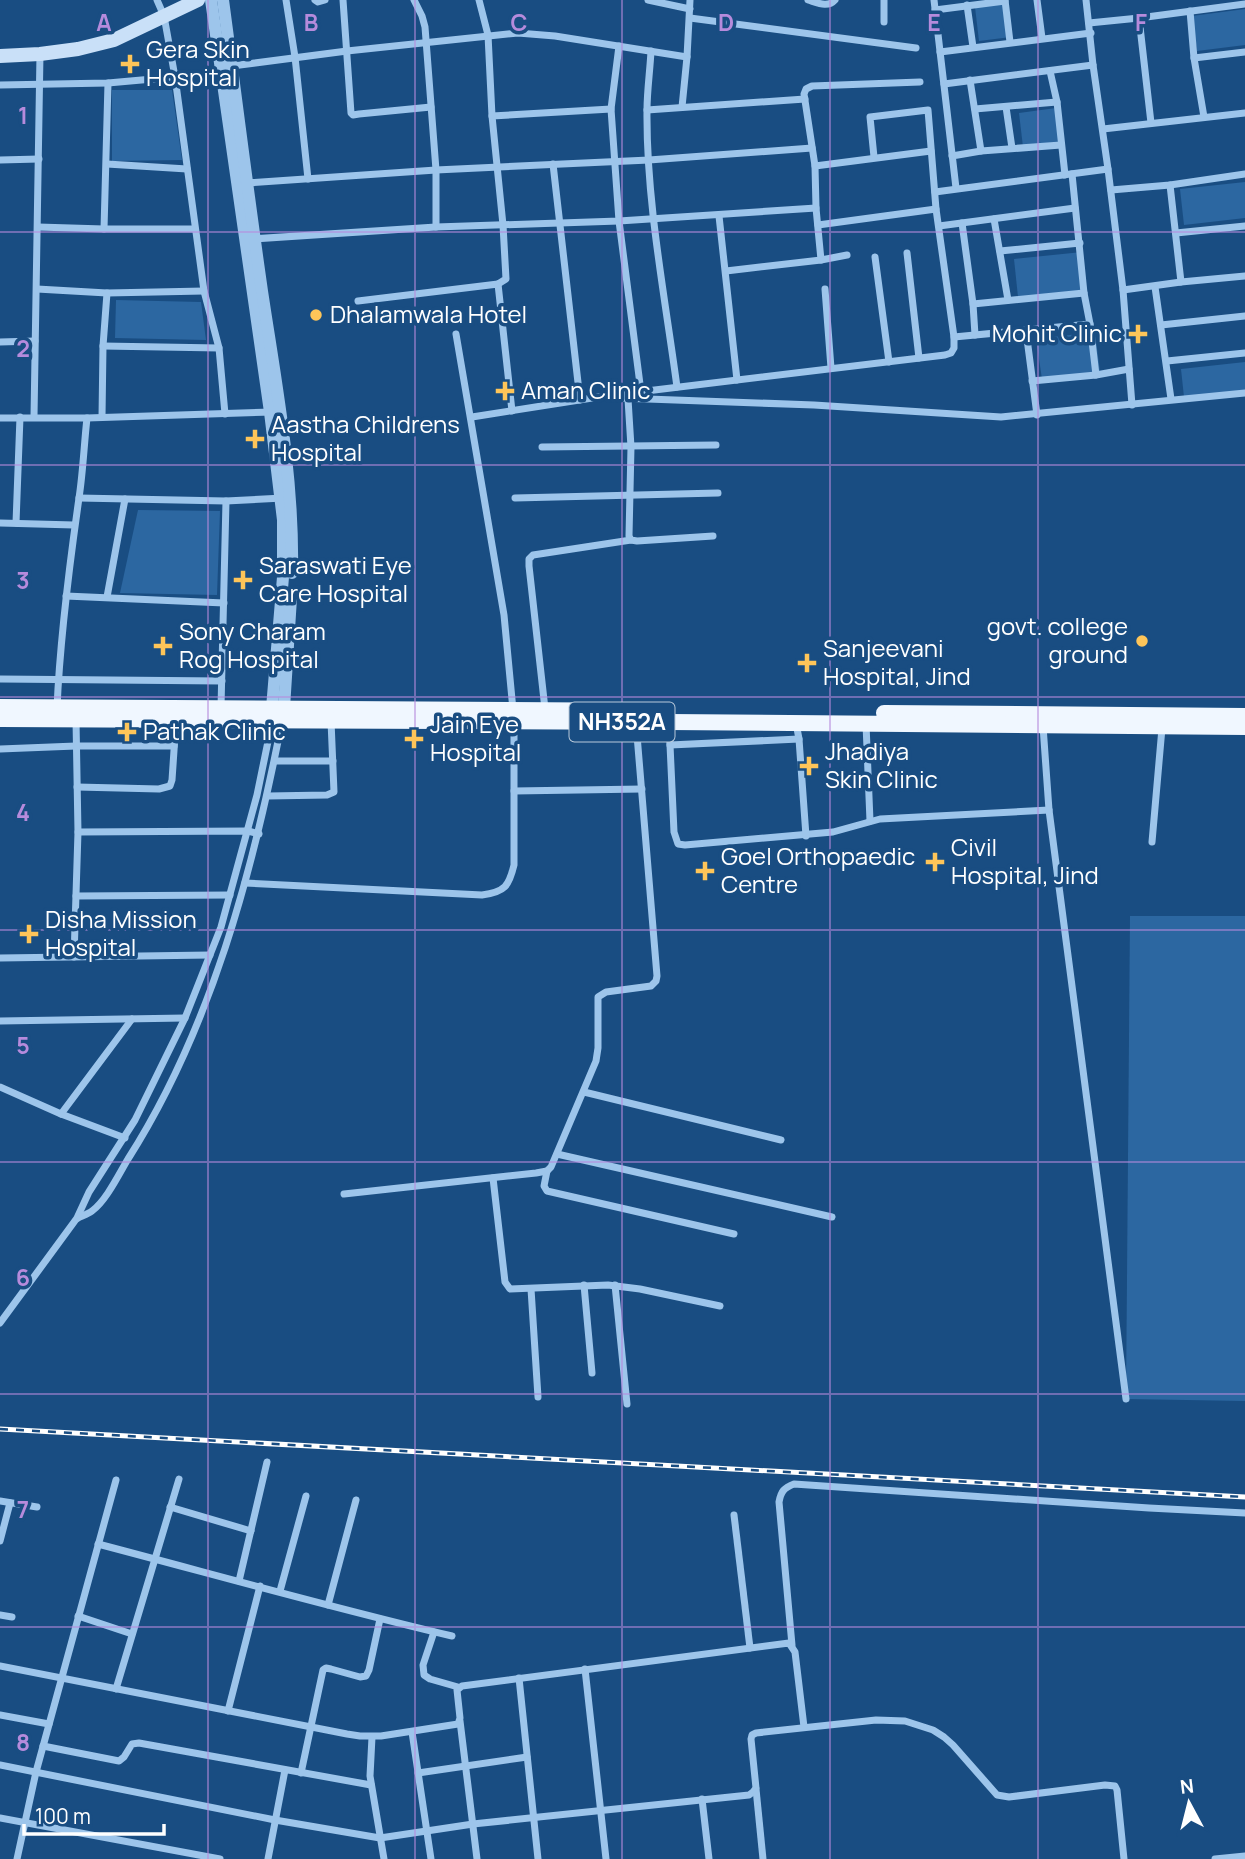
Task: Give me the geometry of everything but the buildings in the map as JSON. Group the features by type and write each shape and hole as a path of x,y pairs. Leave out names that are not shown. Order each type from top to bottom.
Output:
{"highway":[{"name":"NH352A","path":"0,707 56,713 76,720 176,720 278,714 514,716 636,722 670,716 797,731 866,723 1245,727"},
{"name":"NH352A","path":"0,719 56,713 221,708 331,721 514,716 546,710 670,716 1245,716"}],"main road":[{"path":"0,56 78,49 114,40 198,0"}],"street":[{"path":"157,0 164,16 175,77 204,291 219,348 225,414"},
{"path":"77,1218 93,1210 103,1199 149,1125 177,1068 219,966 259,834 275,761 285,498 275,412 211,0"},
{"path":"223,0 247,183 249,239"},
{"path":"286,0 308,179"},
{"path":"315,0 325,0"},
{"path":"343,0 351,113 353,115 431,107"},
{"path":"414,0 422,16 426,43 436,170 436,228"},
{"path":"358,301 498,284 502,283 507,275 492,116 488,35 479,0"},
{"path":"648,0 690,14 916,47"},
{"path":"682,107 690,0"},
{"path":"808,0 829,4 835,0"},
{"path":"884,0 884,22"},
{"path":"934,0 956,188"},
{"path":"935,10 1005,0 1010,42"},
{"path":"1037,0 1042,38"},
{"path":"1086,0 1123,290 1132,405"},
{"path":"1088,23 1190,11 1222,4 1245,4"},
{"path":"967,5 973,47"},
{"path":"1190,11 1194,58 1204,117"},
{"path":"1139,18 1151,123"},
{"path":"232,66 488,35 535,33 687,57"},
{"path":"940,52 1091,33"},
{"path":"619,46 611,109 619,221 641,392"},
{"path":"651,51 647,110 649,160 654,219 677,387"},
{"path":"1194,58 1245,52"},
{"path":"34,417 40,54"},
{"path":"944,84 1093,65"},
{"path":"1050,72 1057,102 1061,145 1075,208 1096,375"},
{"path":"0,85 108,83 175,77"},
{"path":"970,80 981,151"},
{"path":"821,260 815,166 804,94 806,89 813,86 920,82"},
{"path":"104,229 108,83"},
{"path":"647,110 805,99"},
{"path":"975,108 1057,102"},
{"path":"1006,107 1012,148"},
{"path":"492,116 611,109"},
{"path":"472,417 605,396 951,353 954,337 936,209 928,110 870,117 874,158"},
{"path":"1103,130 1245,113"},
{"path":"952,156 1061,145"},
{"path":"247,183 812,148"},
{"path":"815,166 931,151"},
{"path":"0,160 39,159"},
{"path":"107,164 187,169"},
{"path":"553,164 580,400"},
{"path":"935,191 1108,169"},
{"path":"1111,190 1245,174"},
{"path":"1170,185 1181,282"},
{"path":"249,239 719,216 816,208"},
{"path":"939,226 1075,208"},
{"path":"818,225 936,209"},
{"path":"719,216 737,380"},
{"path":"994,219 1008,300"},
{"path":"962,223 975,335"},
{"path":"1176,233 1245,226"},
{"path":"38,227 194,229"},
{"path":"1000,251 1080,243"},
{"path":"907,253 919,358"},
{"path":"726,271 848,255"},
{"path":"875,257 889,362"},
{"path":"1123,290 1245,276"},
{"path":"498,284 513,411"},
{"path":"1155,287 1171,399"},
{"path":"37,289 107,293 204,291"},
{"path":"825,289 831,368"},
{"path":"102,417 107,293"},
{"path":"973,304 1084,293"},
{"path":"1161,325 1245,316"},
{"path":"954,337 1090,324"},
{"path":"1027,331 1037,415"},
{"path":"245,883 482,895 495,894 506,887 511,878 514,865 514,716 504,615 456,334"},
{"path":"0,342 35,341"},
{"path":"103,346 219,348"},
{"path":"1167,361 1245,353"},
{"path":"1032,381 1129,369"},
{"path":"605,396 814,405 989,417 1037,415 1245,393"},
{"path":"628,399 631,540"},
{"path":"0,418 275,412"},
{"path":"16,523 20,417"},
{"path":"56,713 66,596 87,418"},
{"path":"542,447 716,445"},
{"path":"515,498 718,493"},
{"path":"79,498 226,501 285,498"},
{"path":"107,597 125,499"},
{"path":"221,708 226,501"},
{"path":"0,523 74,525"},
{"path":"546,710 529,566 533,555 631,540 713,536"},
{"path":"66,596 224,603"},
{"path":"0,679 222,681"},
{"path":"0,1323 77,1218 89,1192 125,1138 185,1017 230,895 278,714"},
{"path":"670,716 674,832 678,844 806,836 842,831 870,821 1049,810"},
{"path":"75,957 78,832 76,720"},
{"path":"77,787 170,786 176,720"},
{"path":"268,796 334,792 331,721"},
{"path":"636,722 657,976 651,986 606,992 598,997 598,1054 594,1069 547,1171 544,1186 547,1191 734,1234"},
{"path":"866,723 870,821"},
{"path":"1043,726 1049,810 1126,1399"},
{"path":"1152,842 1162,727"},
{"path":"670,745 797,731 806,836"},
{"path":"0,749 174,746"},
{"path":"275,761 333,761"},
{"path":"514,791 642,789"},
{"path":"78,832 247,831 259,834"},
{"path":"76,896 230,895"},
{"path":"0,958 210,955"},
{"path":"0,1021 185,1017"},
{"path":"61,1114 132,1019"},
{"path":"163,1062 177,1068"},
{"path":"0,1087 125,1138"},
{"path":"584,1092 781,1140"},
{"path":"557,1154 832,1216"},
{"path":"344,1194 547,1171"},
{"path":"493,1178 507,1287 510,1289 615,1285 720,1306"},
{"path":"584,1285 592,1373"},
{"path":"615,1285 627,1404"},
{"path":"531,1289 538,1397"},
{"path":"239,1581 267,1462"},
{"path":"116,1689 178,1479"},
{"path":"17,1859 36,1772 116,1480"},
{"path":"804,1727 792,1646 779,1511 780,1493 786,1487 794,1484 1245,1513"},
{"path":"280,1591 306,1496"},
{"path":"328,1605 356,1500"},
{"path":"0,1501 37,1507"},
{"path":"0,1541 10,1503"},
{"path":"170,1507 251,1531"},
{"path":"734,1516 750,1648"},
{"path":"98,1544 452,1636"},
{"path":"228,1711 260,1586"},
{"path":"0,1615 12,1617"},
{"path":"78,1615 132,1634"},
{"path":"301,1773 323,1670 331,1668 360,1677 368,1674 380,1619"},
{"path":"435,1632 424,1665 424,1675 458,1687 789,1643 792,1646"},
{"path":"0,1666 372,1737 454,1725 460,1721"},
{"path":"584,1670 606,1859"},
{"path":"519,1678 538,1859"},
{"path":"458,1687 477,1859"},
{"path":"0,1715 49,1724"},
{"path":"763,1859 752,1735 762,1731 891,1719 933,1730 953,1745 997,1795 1009,1797 1115,1786 1124,1859"},
{"path":"412,1732 431,1859"},
{"path":"372,1737 369,1767 384,1859"},
{"path":"43,1746 119,1761 132,1744 139,1743 371,1785"},
{"path":"418,1773 527,1757"},
{"path":"0,1765 380,1839 473,1824 749,1795 756,1788"},
{"path":"268,1859 285,1770"},
{"path":"702,1799 709,1859"},
{"path":"0,1818 220,1859"},
{"path":"1215,1859 1245,1856"}],"shaded area":[{"path":"1007,3 1011,37 979,41 975,7"},
{"path":"1245,9 1245,45 1197,51 1192,16"},
{"path":"112,90 172,90 182,160 112,161"},
{"path":"1056,108 1061,142 1023,147 1019,113"},
{"path":"1245,182 1245,218 1184,225 1180,189"},
{"path":"1082,252 1086,290 1018,297 1014,259"},
{"path":"116,300 201,302 206,340 115,338"},
{"path":"1095,332 1100,372 1042,379 1036,339"},
{"path":"1245,362 1245,390 1184,397 1181,369"},
{"path":"138,510 220,511 217,595 120,593"},
{"path":"1130,916 1245,916 1245,1401 1126,1399"}],"railway":[{"path":"0,1429 1245,1497"}],"place":[{"name":"Gera Skin Hospital","path":"130,64"},
{"name":"Dhalamwala Hotel","path":"316,315"},
{"name":"Mohit Clinic","path":"1138,334"},
{"name":"Aman Clinic","path":"505,391"},
{"name":"Aastha Childrens Hospital","path":"255,439"},
{"name":"Saraswati Eye Care Hospital","path":"243,580"},
{"name":"govt. college ground","path":"1142,641"},
{"name":"Sony Charam Rog Hospital","path":"163,646"},
{"name":"Sanjeevani Hospital, Jind","path":"807,663"},
{"name":"Pathak Clinic","path":"127,732"},
{"name":"Jain Eye Hospital","path":"414,739"},
{"name":"Jhadiya Skin Clinic","path":"809,766"},
{"name":"Civil Hospital, Jind","path":"935,862"},
{"name":"Goel Orthopaedic Centre","path":"705,871"},
{"name":"Disha Mission Hospital","path":"29,934"}]}
